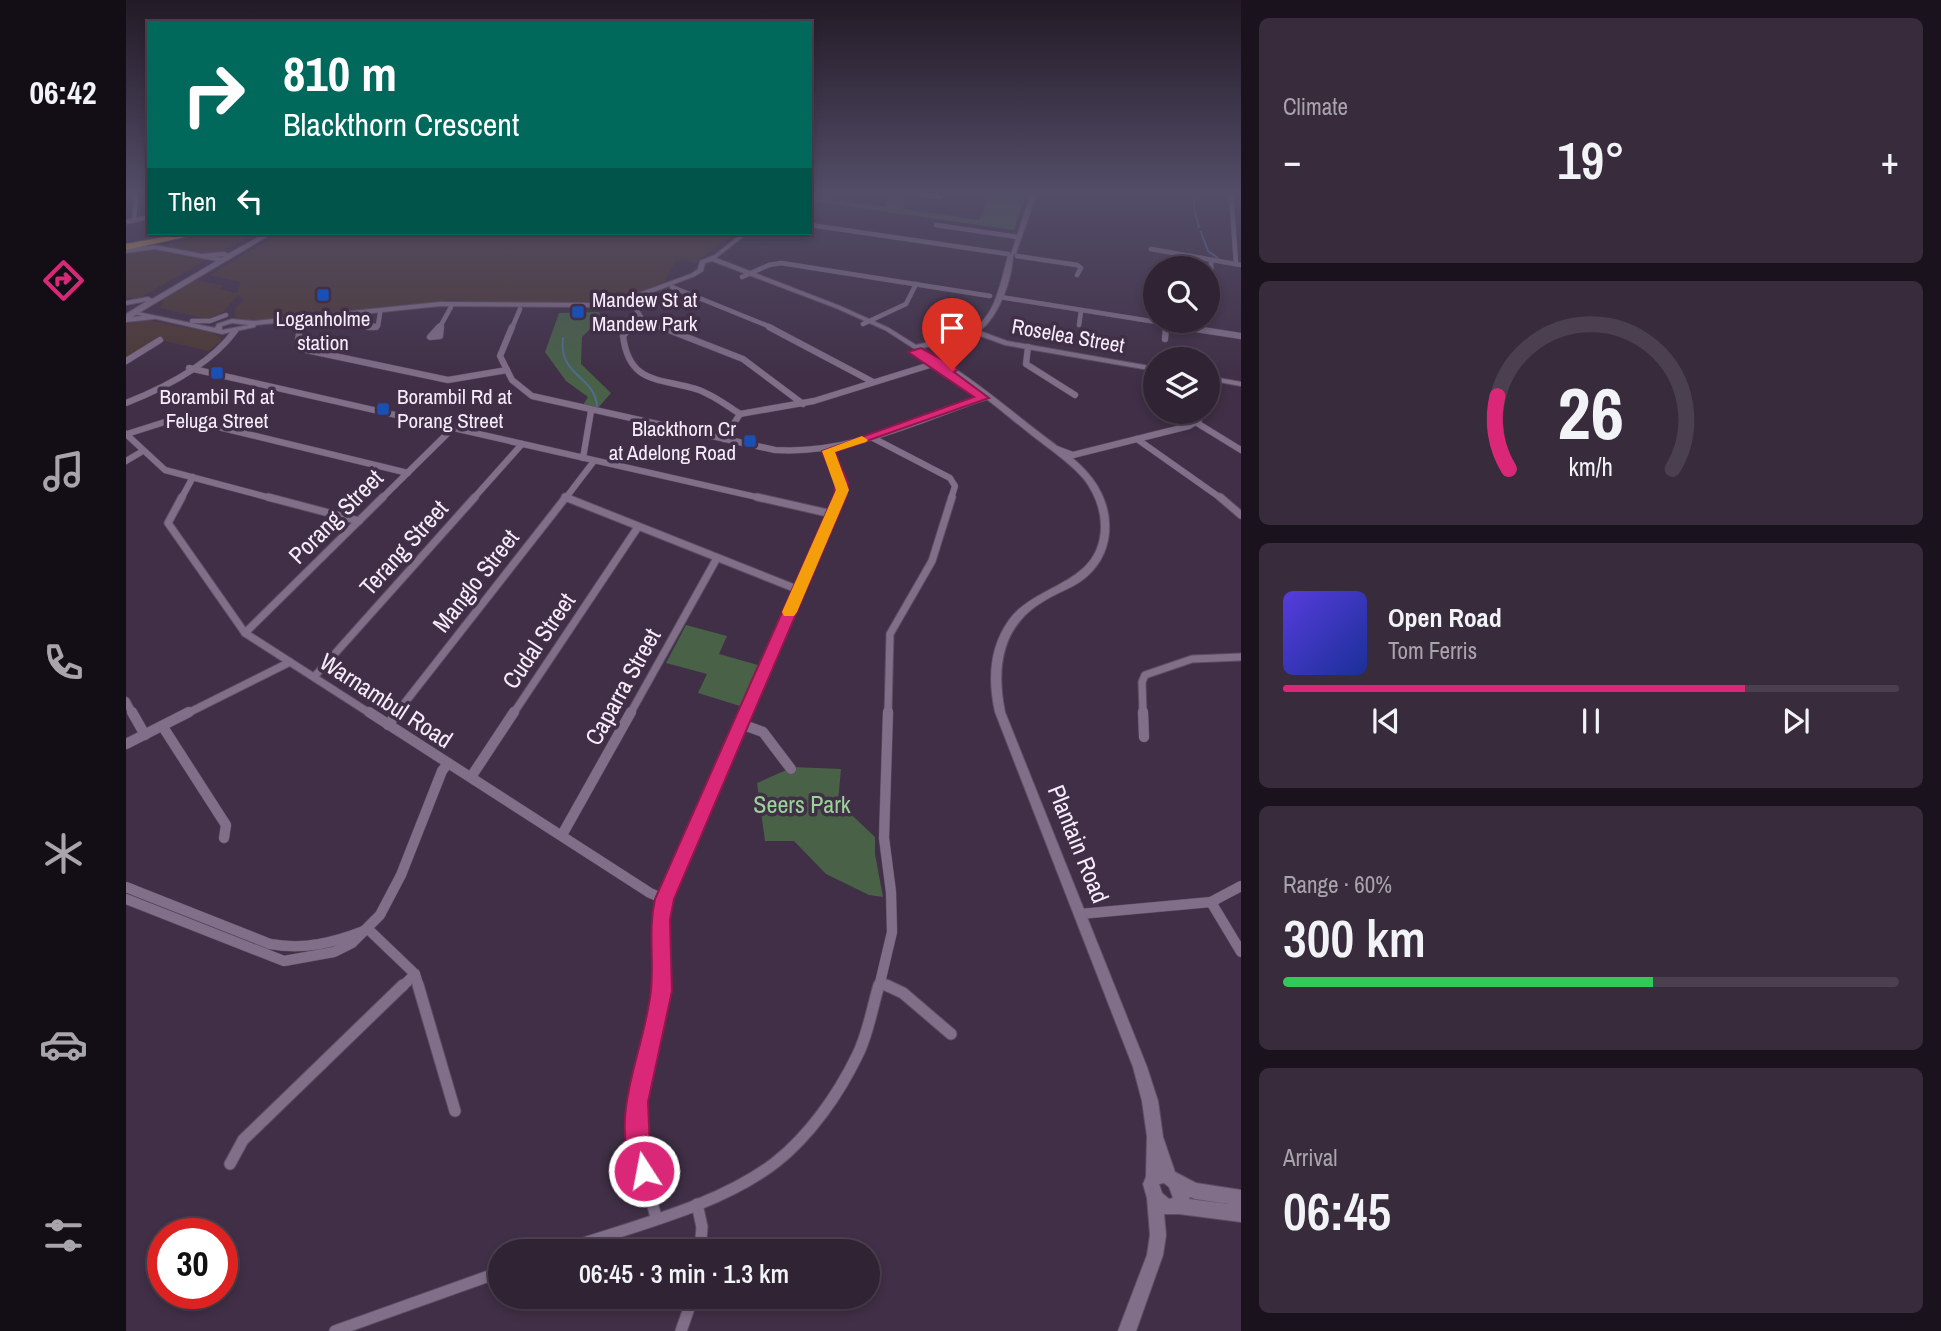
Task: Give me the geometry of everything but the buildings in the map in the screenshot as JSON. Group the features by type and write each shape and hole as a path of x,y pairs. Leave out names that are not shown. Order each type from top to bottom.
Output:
{"main road":[{"path":"129,311 226,255"},
{"path":"201,270 202,258 219,259"},
{"path":"129,311 151,299"},
{"path":"129,311 153,315 151,299"}],"street":[{"path":"183,255 219,259"},
{"path":"714,267 702,262 718,255"},
{"path":"153,315 221,329 451,307 576,310 632,302 714,267 727,255"},
{"path":"916,349 976,332 990,321 1000,298 1012,255"},
{"path":"1013,255 1077,265 1081,268 1077,275"},
{"name":"Plantain Road","path":"709,259 714,267 745,275 866,323 916,349 952,370 1065,461 1094,497 1100,520 1096,546 1085,564 1056,589"},
{"path":"745,275 781,262 990,296"},
{"path":"1220,262 1238,265"},
{"path":"126,403 149,394 231,339 238,327 253,323 449,303 594,305 638,296 714,267"},
{"path":"866,323 906,304 916,284"},
{"path":"672,287 779,331 873,382"},
{"path":"1000,298 1143,320"},
{"path":"632,302 642,319 743,359 803,404"},
{"path":"441,325 451,307"},
{"path":"520,309 501,350 500,361 515,385 528,395 591,411 784,451 828,451 985,397"},
{"path":"129,311 192,321 221,329"},
{"path":"1079,325 1082,311"},
{"path":"366,314 366,326 371,328 378,326 380,313"},
{"path":"192,321 210,321 226,315"},
{"path":"642,319 628,328 622,337 625,358 629,363 642,375 698,390 740,414 803,404 933,364"},
{"path":"301,321 298,340 306,350 449,380 507,370"},
{"path":"217,349 226,340 221,329"},
{"name":"Roselea Street","path":"976,332 997,341 1143,367"},
{"path":"1165,333 1165,339"},
{"path":"1220,333 1241,336"},
{"path":"126,361 160,340"},
{"path":"1028,347 1026,364 1075,395"},
{"name":"Plantain Road","path":"916,349 933,364 1074,460 1100,499 1107,521 1106,536 1093,564 1077,579 1027,607 1007,629 996,659 995,683 1000,712 1140,1068 1150,1101 1155,1136 1166,1178"},
{"path":"189,368 832,514"},
{"path":"1220,380 1241,384"},
{"path":"583,458 591,411"},
{"path":"724,439 740,414"},
{"path":"359,521 193,478 158,466 126,434 171,420 185,419 408,472"},
{"path":"1074,460 1193,424"},
{"path":"1199,424 1241,450"},
{"name":"Porang Street","path":"245,633 453,428"},
{"path":"594,1239 697,1204 730,1189 776,1162 824,1111 858,1055 881,983 892,932 891,892 884,838 890,634 932,561 955,486 950,478 872,436"},
{"path":"1137,439 1217,494 1241,514"},
{"name":"Terang Street","path":"314,677 522,444"},
{"path":"126,461 143,451"},
{"path":"656,1217 638,1148 636,1122 641,1077 661,991 660,920 664,899 842,490 828,451"},
{"name":"Manglo Street","path":"388,725 594,460"},
{"name":"Warnambul Road","path":"193,478 168,523 245,633 650,893 664,899"},
{"path":"565,497 799,590"},
{"name":"Cudal Street","path":"471,777 638,527"},
{"name":"Caparra Street","path":"562,835 717,558"},
{"path":"1144,737 1142,682 1145,675 1192,658 1219,655 1241,657"},
{"path":"126,744 290,662"},
{"path":"126,701 145,735"},
{"path":"741,724 763,732 791,769"},
{"path":"163,727 226,825 224,838"},
{"path":"126,899 284,961 323,956 355,941 383,914 393,898 442,771 448,764"},
{"path":"1080,915 1158,910 1211,902 1241,886"},
{"path":"126,887 270,944 287,948 327,944 369,930"},
{"path":"1211,902 1229,928 1241,953"},
{"path":"369,930 415,974 455,1111"},
{"path":"230,1164 243,1140 415,974"},
{"path":"881,983 903,993 951,1034"},
{"path":"1158,1235 1181,1192 1166,1178"},
{"path":"1127,1331 1155,1255 1158,1235 1151,1184 1166,1178 1195,1191 1241,1199"},
{"path":"1155,1198 1162,1205 1241,1214"},
{"path":"697,1204 702,1239"},
{"path":"335,1331 488,1276"},
{"path":"681,1331 689,1309"}],"shaded area":[{"path":"126,255 215,255 137,299 126,297"},
{"path":"243,255 706,255 694,264 684,260 676,261 664,282 632,295 599,302 567,304 450,300 251,321 234,315 236,307 244,300 238,295 220,315 207,319 160,308 164,299 196,280 224,286 219,289 237,293 241,282 209,275"},
{"path":"148,320 213,333 221,338 221,341 209,351 156,339 126,358 126,323"}],"green space":[{"path":"599,312 601,318 582,337 581,364 611,393 598,408 583,405 588,397 566,381 545,352 559,313"},
{"path":"686,625 727,636 719,654 758,665 740,706 698,693 707,674 666,663"},
{"name":"Seers Park","path":"793,767 841,769 838,802 875,837 875,854 883,897 869,895 826,874 794,841 765,841 757,783"}],"waterway":[{"path":"563,338 566,360 590,388 597,406"}],"slow traffic":[{"path":"789,612 841,495 841,483 828,451 862,440"}],"place":[{"name":"Loganholme station","path":"323,295"},
{"name":"Mandew St at Mandew Park","path":"578,312"},
{"name":"Borambil Rd at Feluga Street","path":"217,373"},
{"name":"Borambil Rd at Porang Street","path":"383,409"},
{"name":"Blackthorn Cr at Adelong Road","path":"750,441"}],"route":[{"path":"644,1171 638,1148 636,1102 661,991 660,920 664,899 841,495 841,483 828,451 983,398 928,359 913,352 921,351 952,370"}]}
